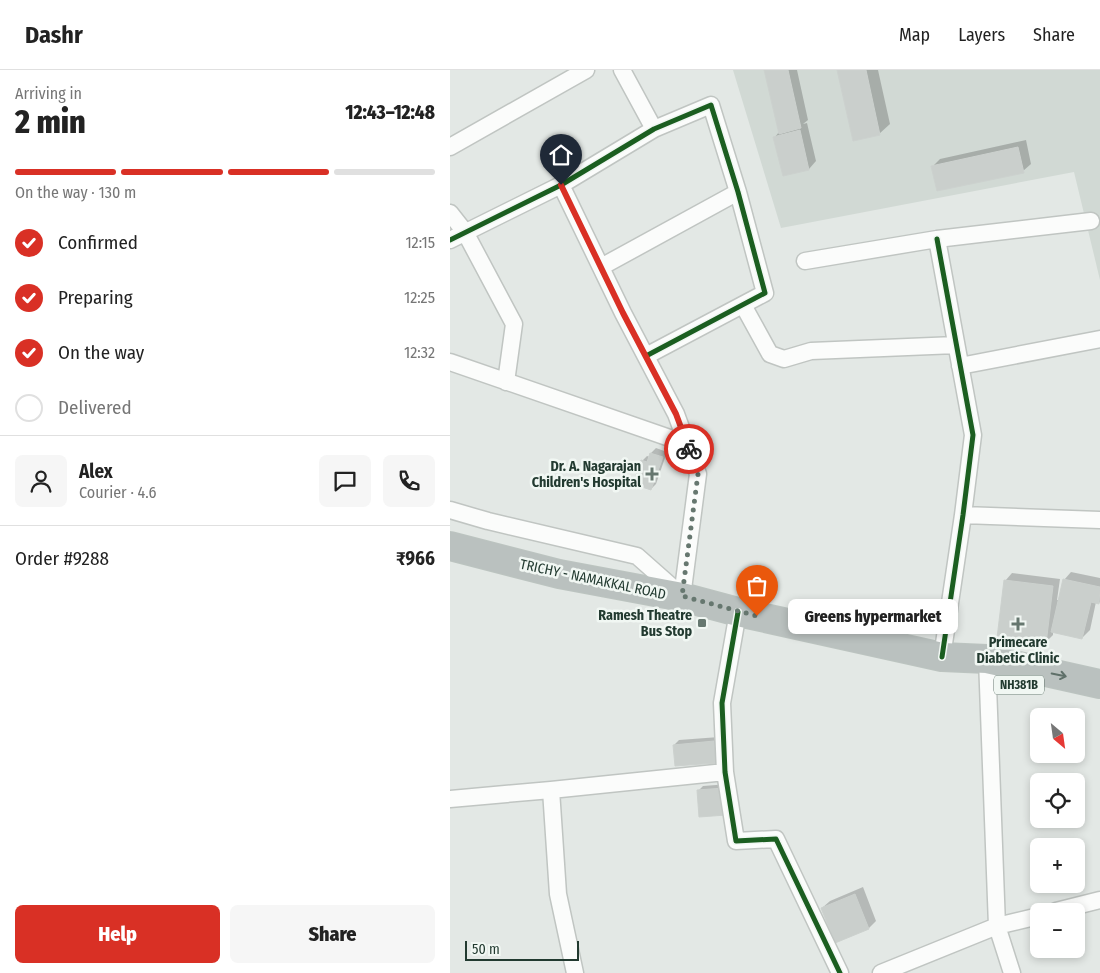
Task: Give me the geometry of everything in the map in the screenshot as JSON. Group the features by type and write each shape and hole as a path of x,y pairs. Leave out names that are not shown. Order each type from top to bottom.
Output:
{"highway":[{"name":"TRICHY - NAMAKKAL ROAD","path":"450,546 559,574 682,596 738,612 942,657 1100,702"},
{"name":"TRICHY - NAMAKKAL ROAD","path":"987,669 1100,684"}],"street":[{"path":"450,146 586,70"},
{"path":"622,70 654,130"},
{"path":"450,240 561,185 654,130 711,105 738,192 765,293 646,356"},
{"path":"561,185 676,414 698,474 682,596"},
{"path":"601,267 738,192"},
{"path":"450,213 465,232 514,324 506,382"},
{"path":"806,261 937,239 1091,221"},
{"path":"937,239 973,435 942,657"},
{"path":"743,305 770,354 784,360 811,351 956,345"},
{"path":"960,366 1100,339"},
{"path":"450,362 687,444"},
{"path":"450,510 637,556 682,596"},
{"path":"963,515 1100,520"},
{"path":"738,612 722,703 725,772 736,841 776,839 840,973"},
{"path":"987,669 997,926 1012,973"},
{"path":"450,798 551,790 725,772"},
{"path":"551,790 558,894 575,973"},
{"path":"1085,904 1100,900"},
{"path":"881,973 997,926 1030,918"}],"shaded area":[{"path":"733,70 1100,70 1100,280 1074,172 781,228"}],"building":[{"path":"764,70 788,70 801,128 779,134"},
{"path":"837,70 866,70 880,135 853,141"},
{"path":"800,130 809,170 783,176 773,137"},
{"path":"1018,147 1024,173 937,191 931,166"},
{"path":"650,453 663,457 651,490 633,484 641,460 647,462"},
{"path":"1063,579 1100,587 1099,604 1091,602 1082,639 1051,632"},
{"path":"1004,580 1053,586 1046,644 997,638"},
{"path":"714,741 716,763 675,766 673,745"},
{"path":"724,788 726,815 699,817 697,790"},
{"path":"855,894 869,929 835,943 821,908"}],"cycle path":[{"path":"450,240 561,185 654,129 711,105 738,192 765,293 646,356"},
{"path":"937,239 973,435 942,657"},
{"path":"738,612 722,703 725,772 736,841 776,839 840,973"}],"way so far":[{"path":"689,449 698,474 682,596 757,616"}],"place":[{"name":"Dr. A. Nagarajan Children's Hospital","path":"652,474"},
{"name":"Greens hypermarket","path":"757,616"},
{"name":"Ramesh Theatre Bus Stop","path":"702,623"},
{"name":"Primecare Diabetic Clinic","path":"1018,624"}],"route":[{"path":"561,185 623,313 676,414 689,449"}]}
